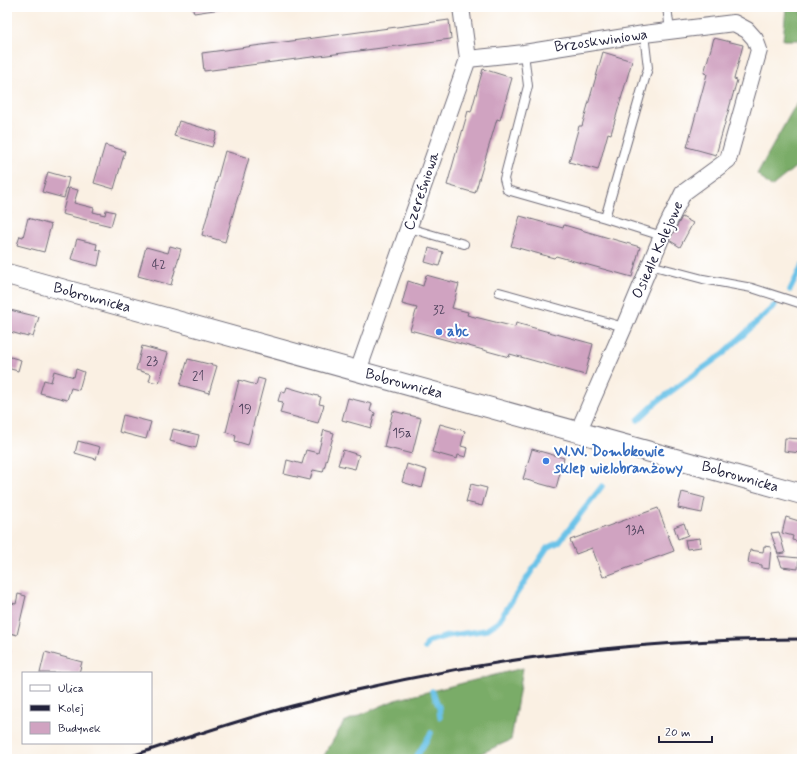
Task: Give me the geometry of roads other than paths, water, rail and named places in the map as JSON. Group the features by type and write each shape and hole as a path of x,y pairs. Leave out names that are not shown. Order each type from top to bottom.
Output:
{"street":[{"name":"Czereśniowa","path":"358,372 468,59 461,7"},
{"name":"Brzoskwiniowa","path":"468,59 524,53 644,34 734,23"},
{"name":"Osiedle Kolejowe","path":"578,432 662,236 683,194 728,160 759,50 755,39 747,30 734,23"},
{"name":"Bobrownicka","path":"7,274 802,494"}],"lane":[{"path":"667,7 670,31"},
{"path":"605,218 648,68 644,34"},
{"path":"524,53 528,86 504,179 507,190 662,236"},
{"path":"409,228 464,244"},
{"path":"650,265 703,279 752,288 802,304"},
{"path":"499,292 624,327"}],"waterway":[{"path":"790,290 802,266"},
{"path":"638,420 658,401 724,353 775,305"},
{"path":"425,648 428,642 447,636 486,630 498,622 547,548 559,542 602,486"},
{"path":"432,691 439,707 440,717"},
{"path":"415,759 431,733"}],"railway":[{"path":"123,759 228,724 292,706 355,690 481,665 545,656 673,643 802,639"}],"place":[{"name":"abc","path":"439,332"},
{"name":"W.W. Dombkowie sklep wielobranżowy","path":"546,461"}]}
